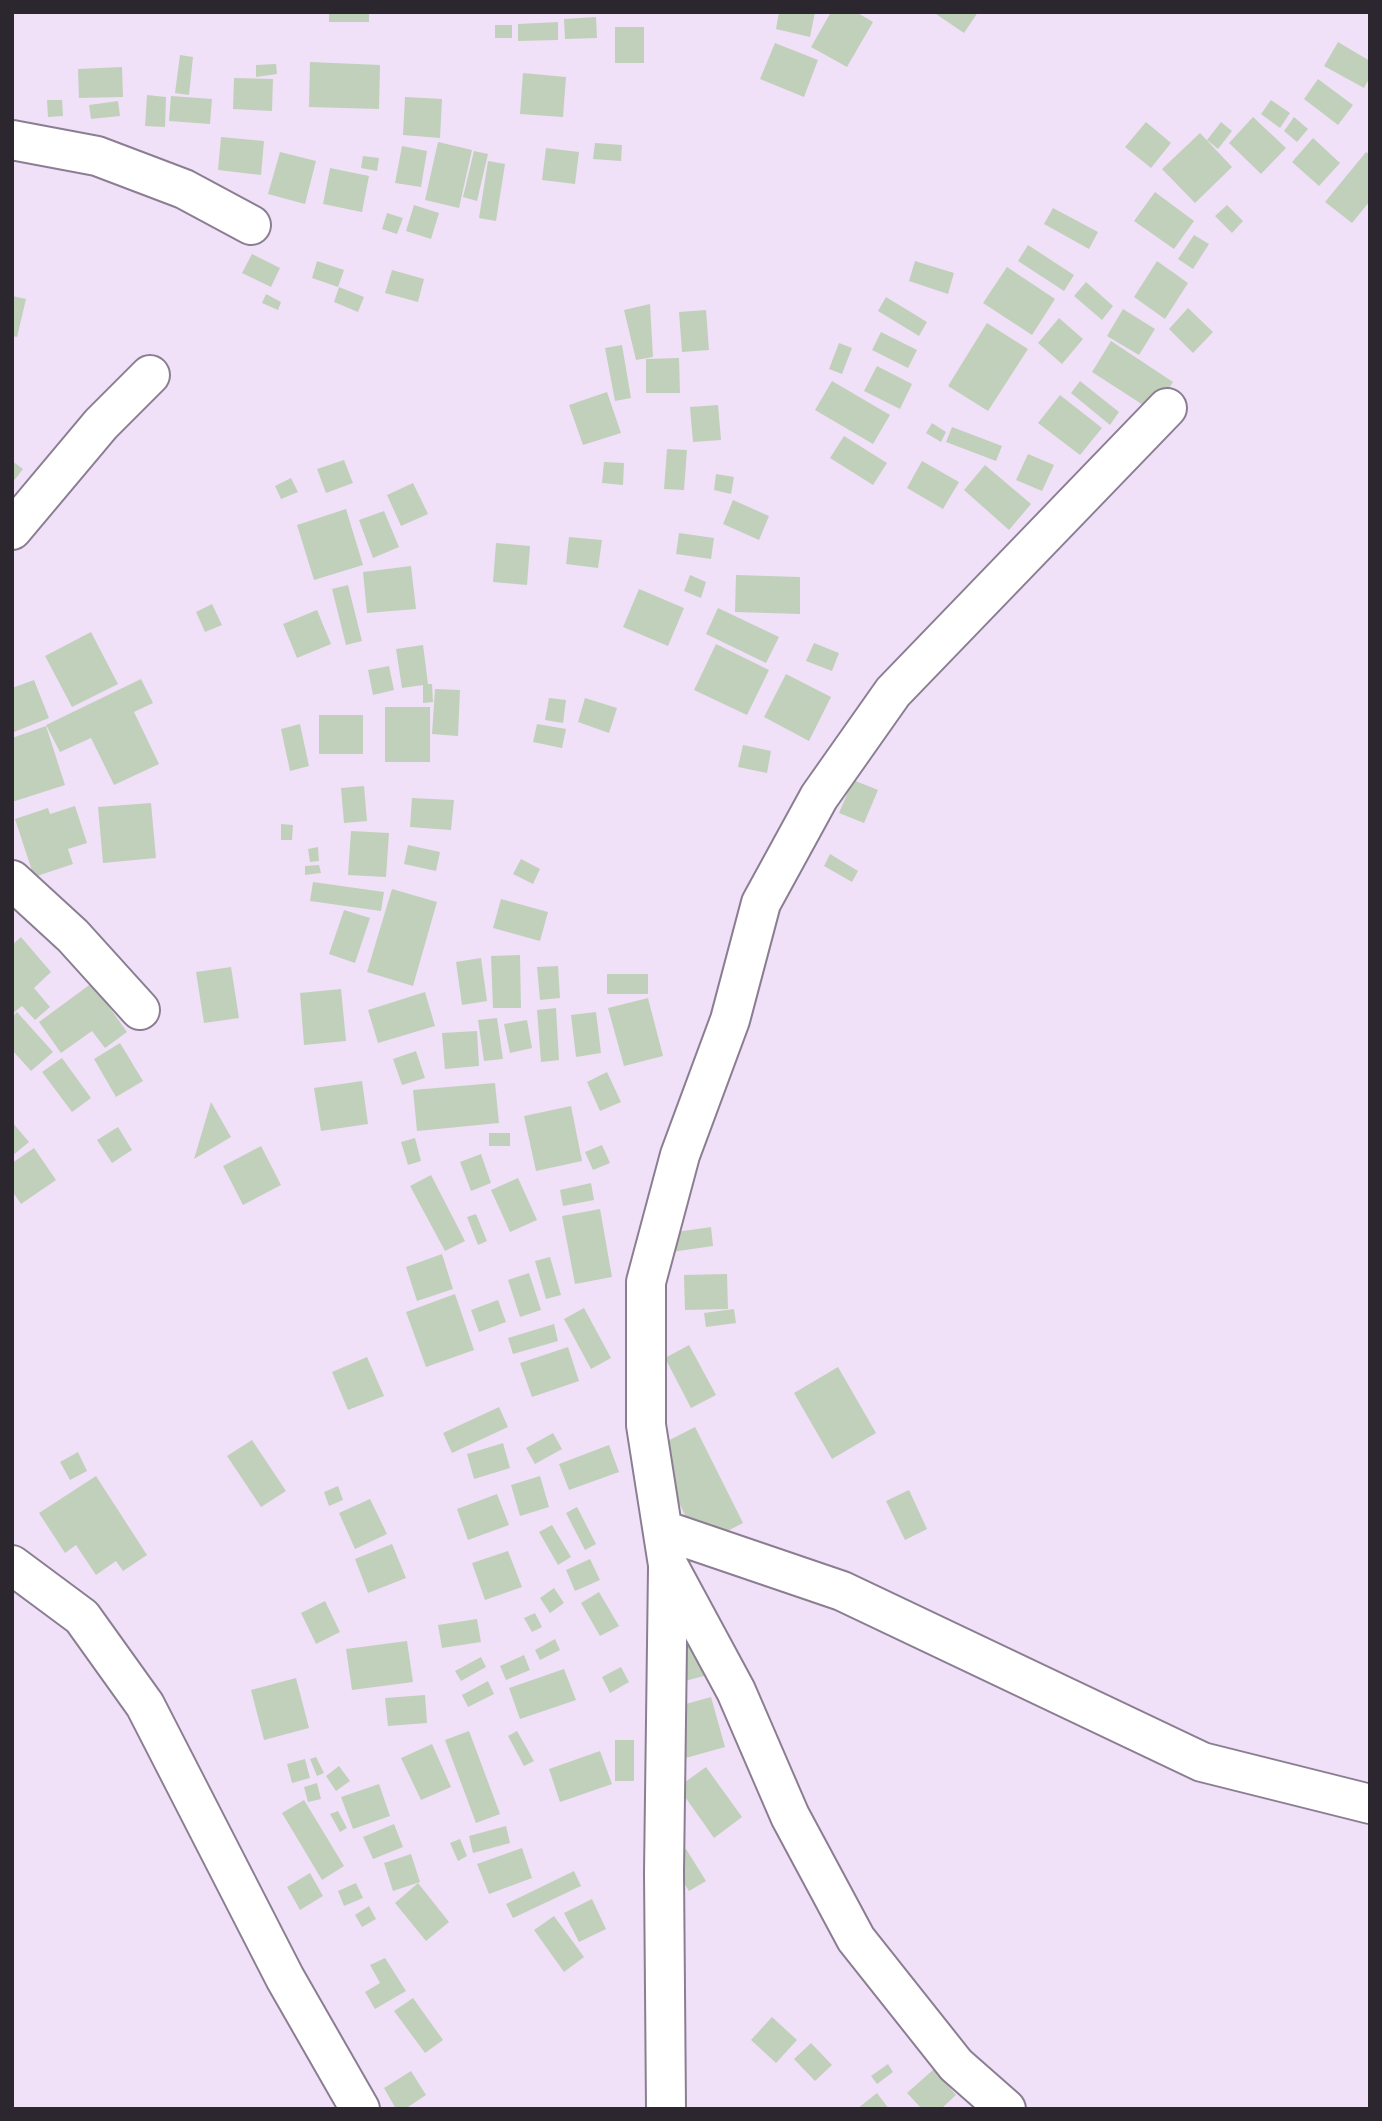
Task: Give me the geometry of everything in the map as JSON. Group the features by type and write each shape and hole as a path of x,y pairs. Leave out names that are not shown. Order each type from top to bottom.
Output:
{"street":[{"path":"12,140 97,156 184,189 251,225"},
{"path":"12,530 101,424 150,375"},
{"path":"666,2109 666,1548 646,1425 646,1282 680,1155 730,1020 761,903 819,797 893,692 1167,408"},
{"path":"12,880 73,936 140,1010"},
{"path":"666,1548 842,1591 1202,1762 1370,1804"},
{"path":"666,1548 736,1691 790,1816 856,1939 956,2065 1006,2109"},
{"path":"12,1565 82,1617 145,1705 285,1978 360,2109"}],"building":[{"path":"329,12 369,12 369,22 329,22"},
{"path":"779,12 815,12 810,37 776,29"},
{"path":"831,12 856,12 873,22 847,67 811,47"},
{"path":"933,12 978,12 964,33"},
{"path":"596,17 597,38 565,39 564,19"},
{"path":"558,22 558,40 518,41 518,24"},
{"path":"495,25 512,25 512,38 495,38"},
{"path":"615,27 644,27 644,63 615,63"},
{"path":"1338,42 1370,61 1370,77 1364,88 1324,66"},
{"path":"775,43 818,60 804,97 760,79"},
{"path":"180,55 193,57 189,95 175,93"},
{"path":"310,62 380,65 379,109 309,107"},
{"path":"276,64 277,74 256,77 256,65"},
{"path":"122,67 123,97 79,98 78,69"},
{"path":"523,73 566,77 563,117 520,114"},
{"path":"234,78 273,79 272,111 233,109"},
{"path":"1318,79 1353,105 1338,125 1304,99"},
{"path":"147,95 166,97 165,127 145,126"},
{"path":"171,96 212,99 210,124 169,121"},
{"path":"405,97 442,99 440,138 403,135"},
{"path":"47,100 62,100 63,116 48,117"},
{"path":"1271,100 1290,113 1280,128 1261,114"},
{"path":"118,101 120,116 91,119 89,105"},
{"path":"1253,117 1286,148 1261,174 1229,143"},
{"path":"1294,117 1308,129 1297,142 1284,131"},
{"path":"1146,122 1171,143 1151,168 1125,147"},
{"path":"1221,122 1232,131 1218,149 1207,140"},
{"path":"1200,133 1232,167 1195,203 1162,169"},
{"path":"221,137 264,141 261,175 218,170"},
{"path":"1313,138 1340,163 1319,186 1292,162"},
{"path":"438,142 472,150 459,208 425,200"},
{"path":"595,143 622,145 621,161 593,159"},
{"path":"402,146 427,151 421,187 395,183"},
{"path":"546,148 579,152 575,184 542,180"},
{"path":"474,151 488,154 477,201 463,197"},
{"path":"280,152 316,161 305,204 268,194"},
{"path":"1366,152 1370,155 1370,201 1352,223 1325,202"},
{"path":"363,156 379,158 377,171 361,168"},
{"path":"488,161 505,164 496,221 479,218"},
{"path":"330,168 369,176 362,212 323,204"},
{"path":"1155,192 1194,221 1174,249 1134,221"},
{"path":"414,205 439,213 431,239 406,231"},
{"path":"1227,205 1243,221 1232,233 1215,216"},
{"path":"1053,208 1098,232 1089,249 1044,224"},
{"path":"387,213 403,218 397,234 382,229"},
{"path":"1194,235 1209,244 1193,269 1178,259"},
{"path":"1028,245 1074,275 1064,291 1018,261"},
{"path":"252,254 280,268 271,287 242,273"},
{"path":"317,261 344,270 338,287 312,278"},
{"path":"915,261 954,273 948,294 909,281"},
{"path":"1157,261 1188,283 1165,319 1134,297"},
{"path":"1007,267 1055,299 1032,335 983,303"},
{"path":"392,270 424,279 418,302 385,293"},
{"path":"1086,282 1113,306 1102,320 1074,296"},
{"path":"339,287 364,297 358,312 334,302"},
{"path":"266,294 281,302 278,310 262,303"},
{"path":"12,296 26,299 17,337 12,336"},
{"path":"886,297 927,322 919,336 878,311"},
{"path":"650,304 653,357 636,360 624,310"},
{"path":"1188,308 1213,332 1193,353 1169,329"},
{"path":"1123,309 1155,329 1139,355 1107,336"},
{"path":"706,310 709,350 682,352 679,312"},
{"path":"1059,318 1083,339 1062,364 1038,343"},
{"path":"987,323 1028,349 988,411 948,386"},
{"path":"881,332 917,350 908,368 872,350"},
{"path":"1111,341 1173,382 1154,412 1092,372"},
{"path":"839,343 852,348 842,374 829,369"},
{"path":"622,345 631,398 615,401 605,348"},
{"path":"679,358 680,393 646,393 646,359"},
{"path":"877,366 912,384 900,409 864,391"},
{"path":"832,381 890,415 873,444 815,410"},
{"path":"1080,381 1119,412 1110,425 1071,393"},
{"path":"607,392 621,433 583,445 569,405"},
{"path":"1060,395 1102,428 1080,455 1038,423"},
{"path":"718,405 721,440 693,442 690,407"},
{"path":"932,423 946,432 941,442 926,433"},
{"path":"952,427 1002,446 996,461 946,442"},
{"path":"844,436 887,463 873,485 830,458"},
{"path":"667,449 687,450 684,490 664,489"},
{"path":"1028,454 1054,465 1042,491 1016,480"},
{"path":"344,460 353,483 326,493 317,469"},
{"path":"12,461 23,469 12,483"},
{"path":"922,461 959,482 943,509 907,488"},
{"path":"604,462 624,463 623,485 602,483"},
{"path":"985,465 1031,504 1009,530 964,490"},
{"path":"716,474 734,477 731,494 714,490"},
{"path":"291,478 298,492 281,499 275,486"},
{"path":"413,483 428,514 401,526 387,495"},
{"path":"733,500 769,516 759,540 723,524"},
{"path":"346,509 363,565 314,580 297,525"},
{"path":"384,511 399,547 373,558 359,520"},
{"path":"679,533 714,538 711,559 676,554"},
{"path":"569,537 602,540 598,568 566,564"},
{"path":"496,543 530,546 527,585 493,582"},
{"path":"411,566 416,609 367,613 363,572"},
{"path":"690,575 706,582 701,598 684,591"},
{"path":"736,575 800,577 800,614 735,612"},
{"path":"348,585 362,641 346,645 332,589"},
{"path":"639,589 684,608 668,646 623,627"},
{"path":"212,604 222,625 205,632 196,612"},
{"path":"718,608 779,637 766,663 706,634"},
{"path":"317,610 331,644 297,658 283,624"},
{"path":"91,632 118,684 72,707 45,656"},
{"path":"814,643 839,653 832,671 806,661"},
{"path":"716,644 769,670 747,715 694,690"},
{"path":"423,645 428,684 432,684 433,702 423,703 423,685 402,688 396,649"},
{"path":"389,666 394,690 373,695 368,670"},
{"path":"786,674 831,697 809,741 764,717"},
{"path":"141,679 153,703 134,712 159,764 114,785 91,738 60,752 46,725"},
{"path":"34,680 49,718 14,732 12,688"},
{"path":"435,689 460,690 458,736 432,734"},
{"path":"549,698 566,700 563,723 545,720"},
{"path":"585,698 617,708 609,733 578,722"},
{"path":"385,707 430,707 430,762 385,762"},
{"path":"319,715 363,715 363,754 319,754"},
{"path":"300,724 309,766 290,771 281,729"},
{"path":"537,724 566,729 562,748 533,742"},
{"path":"46,726 65,785 12,802 12,738"},
{"path":"743,745 771,751 767,773 738,767"},
{"path":"853,780 878,790 864,823 839,813"},
{"path":"364,786 367,821 344,823 341,788"},
{"path":"412,798 454,800 451,830 410,827"},
{"path":"151,803 156,858 103,863 98,807"},
{"path":"75,806 87,843 68,849 73,864 34,877 15,819 48,808 50,814"},
{"path":"281,824 293,825 292,840 281,840"},
{"path":"351,831 389,833 386,877 348,875"},
{"path":"408,845 440,852 436,871 404,864"},
{"path":"318,847 319,861 310,862 308,849"},
{"path":"830,854 858,871 852,882 824,866"},
{"path":"521,859 540,869 533,884 513,874"},
{"path":"319,865 321,873 305,875 305,866"},
{"path":"313,882 384,892 381,911 310,901"},
{"path":"392,889 437,902 413,986 367,972"},
{"path":"501,899 548,912 540,941 493,928"},
{"path":"344,910 370,918 355,963 329,954"},
{"path":"21,937 51,972 34,988 50,1007 35,1020 22,1006 12,1014 12,945"},
{"path":"520,955 521,1008 493,1008 491,956"},
{"path":"481,958 487,1001 462,1005 456,962"},
{"path":"558,966 560,998 540,1000 537,967"},
{"path":"231,967 239,1018 204,1023 196,972"},
{"path":"607,974 648,974 648,994 607,994"},
{"path":"92,983 127,1032 105,1048 92,1031 61,1053 39,1022"},
{"path":"341,989 346,1041 304,1045 300,993"},
{"path":"425,992 435,1026 378,1043 368,1010"},
{"path":"648,998 663,1056 624,1066 608,1008"},
{"path":"556,1008 559,1060 541,1062 537,1010"},
{"path":"17,1012 53,1052 31,1071 12,1050 12,1017"},
{"path":"596,1012 601,1053 576,1057 571,1015"},
{"path":"497,1018 503,1059 484,1061 478,1020"},
{"path":"527,1020 532,1048 510,1053 504,1024"},
{"path":"477,1031 479,1066 445,1069 442,1033"},
{"path":"120,1043 143,1081 116,1097 94,1059"},
{"path":"416,1051 425,1078 402,1085 393,1059"},
{"path":"62,1058 91,1098 72,1112 42,1072"},
{"path":"607,1072 621,1102 600,1111 587,1082"},
{"path":"362,1081 368,1124 321,1131 314,1088"},
{"path":"495,1083 499,1123 417,1131 413,1090"},
{"path":"211,1102 231,1137 194,1159"},
{"path":"571,1106 582,1161 536,1171 524,1116"},
{"path":"12,1122 29,1142 12,1156"},
{"path":"118,1127 132,1150 112,1163 97,1140"},
{"path":"489,1133 510,1133 510,1146 489,1146"},
{"path":"415,1138 421,1161 408,1165 401,1142"},
{"path":"602,1145 610,1163 593,1170 585,1152"},
{"path":"261,1146 281,1185 243,1205 223,1166"},
{"path":"34,1148 56,1180 21,1204 12,1191 12,1163"},
{"path":"481,1154 491,1183 471,1191 460,1162"},
{"path":"431,1175 465,1241 445,1251 410,1186"},
{"path":"518,1178 537,1220 510,1232 491,1190"},
{"path":"591,1183 594,1200 563,1206 560,1190"},
{"path":"600,1209 612,1277 575,1284 562,1216"},
{"path":"476,1214 487,1241 478,1245 467,1217"},
{"path":"711,1227 713,1246 664,1253 662,1234"},
{"path":"442,1254 453,1289 417,1301 406,1267"},
{"path":"550,1257 561,1295 546,1299 535,1261"},
{"path":"529,1273 541,1310 520,1317 508,1280"},
{"path":"727,1274 728,1309 685,1310 684,1275"},
{"path":"455,1294 474,1350 426,1367 406,1312"},
{"path":"498,1300 506,1322 479,1332 471,1310"},
{"path":"584,1308 611,1358 591,1369 564,1319"},
{"path":"734,1309 736,1323 706,1327 704,1313"},
{"path":"554,1324 558,1341 513,1354 508,1338"},
{"path":"689,1345 716,1395 691,1408 665,1358"},
{"path":"568,1347 579,1381 532,1397 520,1363"},
{"path":"367,1357 384,1396 348,1410 332,1372"},
{"path":"838,1367 876,1433 832,1459 794,1393"},
{"path":"499,1407 508,1427 452,1453 443,1433"},
{"path":"695,1427 743,1523 700,1545 652,1449"},
{"path":"553,1433 562,1449 535,1464 526,1448"},
{"path":"252,1440 286,1491 261,1507 227,1456"},
{"path":"503,1443 510,1468 474,1479 467,1454"},
{"path":"609,1445 619,1472 569,1490 559,1464"},
{"path":"78,1452 87,1471 70,1480 60,1462"},
{"path":"96,1476 147,1555 123,1571 116,1561 96,1575 76,1545 65,1553 39,1513"},
{"path":"540,1476 549,1507 520,1516 511,1485"},
{"path":"338,1486 343,1500 329,1506 324,1492"},
{"path":"909,1490 927,1529 905,1540 886,1501"},
{"path":"497,1494 509,1525 468,1540 457,1509"},
{"path":"370,1499 387,1534 355,1549 339,1513"},
{"path":"577,1507 596,1544 585,1550 566,1513"},
{"path":"552,1525 571,1557 558,1565 539,1532"},
{"path":"392,1544 406,1578 368,1593 355,1559"},
{"path":"508,1551 522,1587 485,1600 472,1563"},
{"path":"590,1559 600,1580 575,1591 566,1570"},
{"path":"554,1588 564,1603 550,1613 540,1598"},
{"path":"599,1592 619,1626 600,1636 581,1603"},
{"path":"325,1601 340,1632 316,1644 301,1613"},
{"path":"535,1613 542,1627 532,1632 524,1618"},
{"path":"477,1619 481,1642 442,1648 438,1625"},
{"path":"693,1621 708,1675 677,1683 663,1629"},
{"path":"555,1639 560,1650 540,1660 535,1650"},
{"path":"407,1641 413,1682 352,1690 346,1649"},
{"path":"524,1655 530,1670 506,1680 500,1666"},
{"path":"481,1657 486,1667 461,1681 455,1671"},
{"path":"621,1667 629,1682 610,1693 602,1677"},
{"path":"564,1669 576,1700 520,1719 509,1688"},
{"path":"296,1678 309,1728 264,1740 251,1690"},
{"path":"488,1681 494,1694 468,1707 462,1695"},
{"path":"425,1695 427,1723 388,1726 385,1698"},
{"path":"711,1697 725,1747 682,1759 668,1709"},
{"path":"469,1731 500,1814 476,1823 445,1740"},
{"path":"517,1731 534,1761 524,1766 508,1736"},
{"path":"615,1740 634,1740 634,1781 615,1781"},
{"path":"432,1744 451,1787 421,1800 401,1758"},
{"path":"600,1751 612,1784 560,1802 549,1769"},
{"path":"316,1757 324,1773 317,1776 310,1759"},
{"path":"305,1759 310,1778 292,1783 287,1764"},
{"path":"339,1766 350,1781 336,1791 326,1776"},
{"path":"706,1767 742,1817 714,1838 678,1787"},
{"path":"317,1783 321,1799 308,1802 304,1787"},
{"path":"379,1784 390,1816 353,1829 341,1797"},
{"path":"304,1800 344,1866 322,1880 282,1813"},
{"path":"338,1811 347,1828 340,1832 330,1814"},
{"path":"394,1824 403,1847 373,1859 363,1837"},
{"path":"506,1826 510,1843 473,1853 469,1836"},
{"path":"460,1839 467,1856 458,1861 450,1843"},
{"path":"522,1848 532,1878 489,1894 477,1864"},
{"path":"686,1849 706,1881 689,1891 669,1859"},
{"path":"411,1854 420,1882 393,1891 384,1863"},
{"path":"574,1871 581,1886 513,1918 506,1904"},
{"path":"310,1873 323,1896 300,1910 287,1887"},
{"path":"356,1883 363,1898 344,1906 338,1891"},
{"path":"418,1883 449,1922 426,1941 395,1903"},
{"path":"592,1899 606,1929 579,1942 564,1913"},
{"path":"369,1906 376,1919 362,1927 355,1915"},
{"path":"554,1916 584,1957 564,1972 534,1930"},
{"path":"385,1958 406,1991 375,2009 365,1992 380,1983 370,1965"},
{"path":"413,1998 443,2040 425,2053 394,2011"},
{"path":"772,2017 797,2040 776,2063 751,2040"},
{"path":"811,2043 832,2065 815,2081 794,2059"},
{"path":"888,2064 893,2072 877,2084 871,2076"},
{"path":"934,2069 956,2095 941,2109 922,2109 907,2093"},
{"path":"411,2071 426,2095 405,2109 396,2109 384,2088"},
{"path":"877,2093 889,2109 857,2109"}]}
